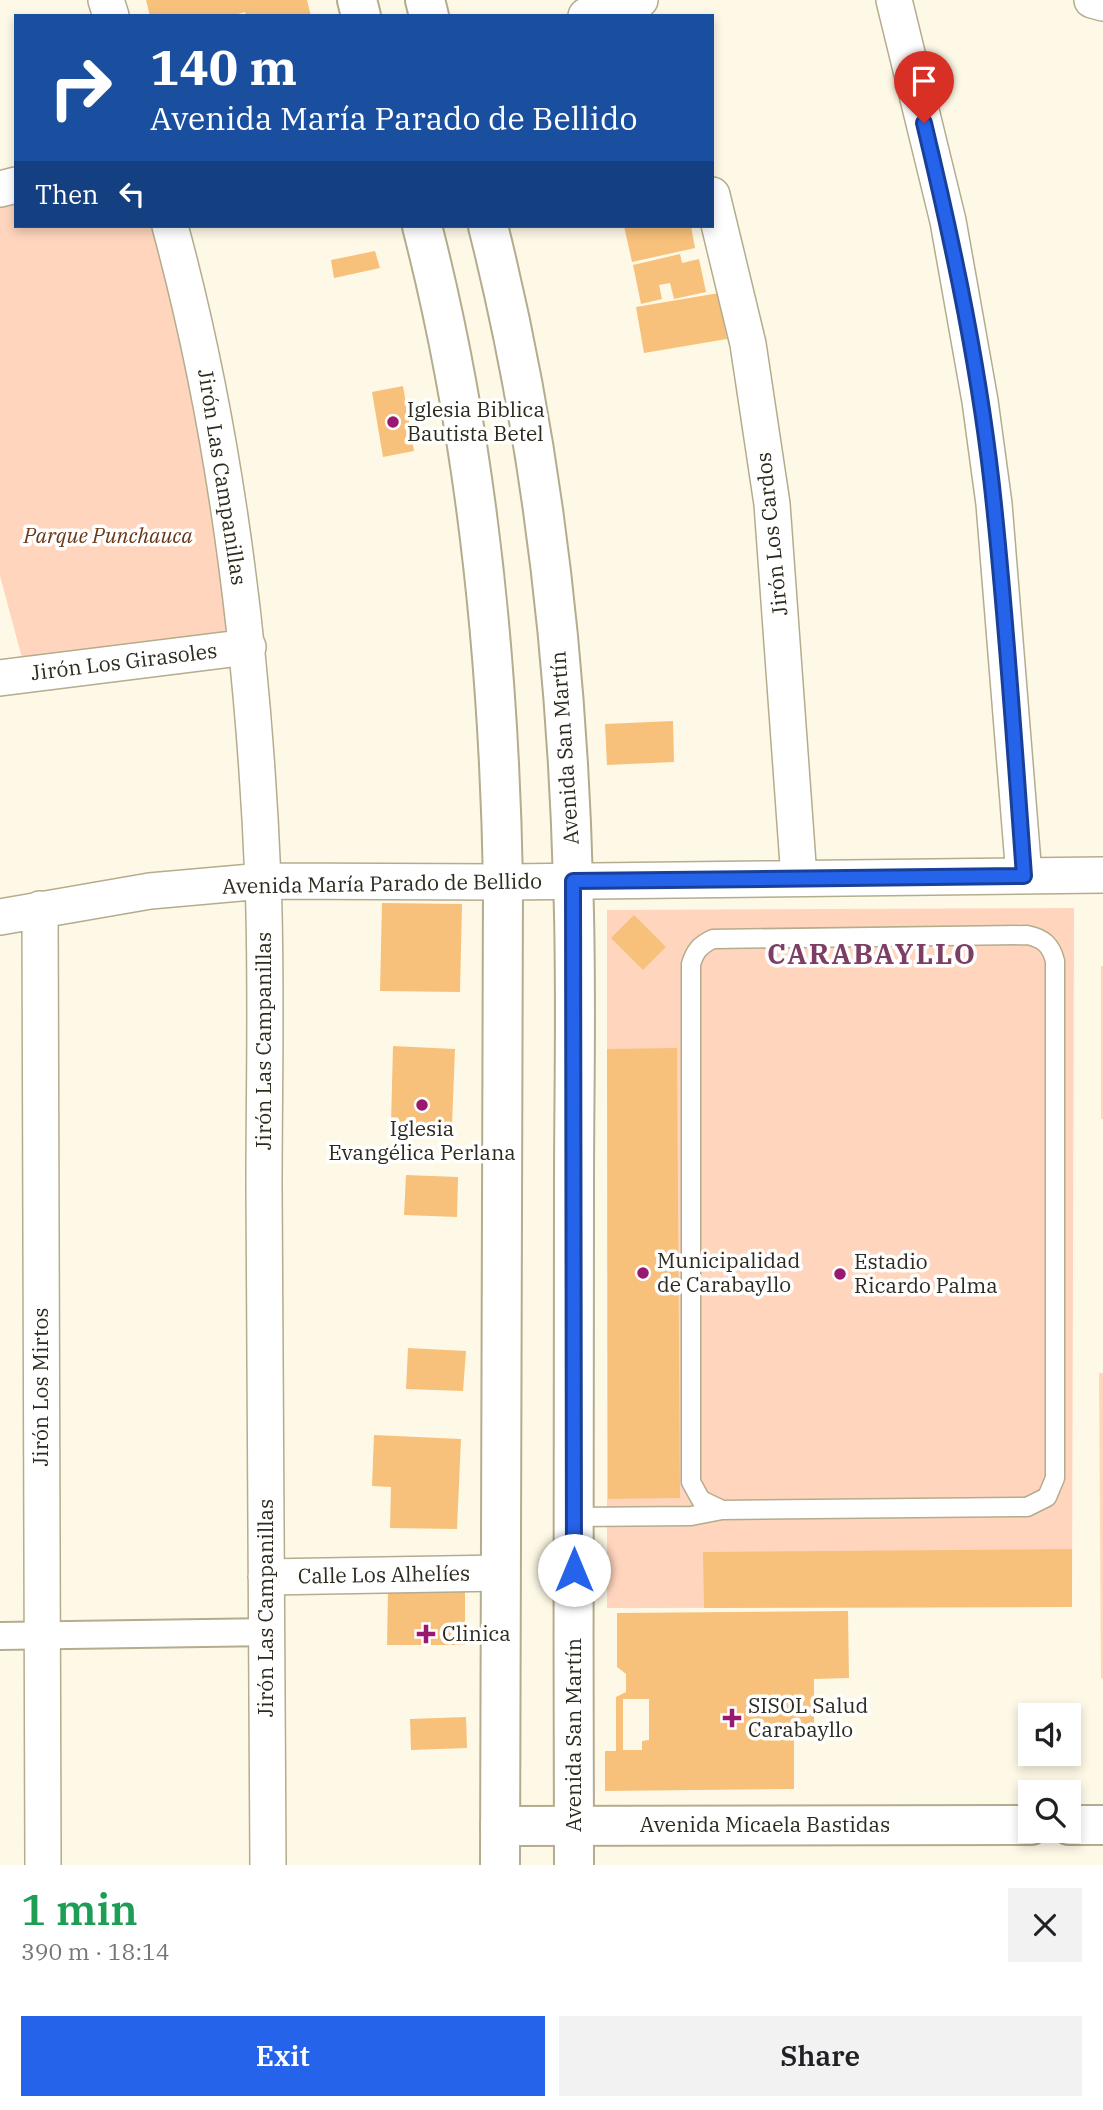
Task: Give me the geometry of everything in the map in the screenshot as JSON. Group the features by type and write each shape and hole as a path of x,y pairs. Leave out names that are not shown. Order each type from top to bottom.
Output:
{"main road":[{"path":"422,228 459,403 484,578 501,780 500,1865"},
{"name":"Avenida San Martín","path":"488,228 524,386 550,559 560,660 573,881 574,1865"},
{"name":"Avenida Micaela Bastidas","path":"500,1826 1018,1825"},
{"path":"1081,1825 1103,1825"}],"street":[{"path":"593,14 640,0"},
{"path":"894,0 948,221 980,401 994,504 1024,876"},
{"path":"1092,0 1103,3"},
{"name":"Jirón Los Cardos","path":"714,203 748,344 772,504 799,878"},
{"name":"Jirón Las Campanillas","path":"171,228 189,293 214,412 248,647 263,881 268,1865"},
{"name":"Jirón Los Girasoles","path":"0,678 248,647"},
{"name":"Avenida María Parado de Bellido","path":"0,917 150,891 263,881 503,882 1103,875"},
{"name":"Jirón Los Mirtos","path":"40,909 43,1865"},
{"name":"Calle Los Alhelíes","path":"267,1577 501,1573"},
{"path":"0,1636 266,1632"}],"lane":[{"path":"574,1517 691,1516 722,1510 1027,1507 1048,1497 1055,1478 1055,961 1052,951 1038,937 713,939 698,947 691,964 691,1482 701,1500 722,1510"}],"green space":[{"name":"Parque Punchauca","path":"14,200 14,228 154,228 189,377 231,632 22,658 0,576 0,204"},
{"name":"Estadio Ricardo Palma","path":"1074,908 1072,1607 607,1608 607,910"},
{"path":"1103,966 1103,1119 1101,1119"},
{"path":"1099,1373 1103,1373 1103,1679 1101,1678"}],"building":[{"path":"146,0 307,0 310,14 245,12 150,14"},
{"path":"624,228 691,228 695,248 632,262"},
{"path":"375,251 380,268 334,278 331,260"},
{"path":"680,254 682,263 699,259 706,292 674,299 670,283 659,285 662,299 641,304 633,265"},
{"path":"719,293 727,339 644,353 636,307"},
{"name":"Iglesia Biblica Bautista Betel","path":"403,386 414,451 383,457 372,392"},
{"path":"673,721 674,762 607,765 605,724"},
{"path":"382,903 462,904 460,992 380,991"},
{"path":"634,915 666,947 643,970 611,938"},
{"path":"393,1046 455,1049 452,1125 391,1123"},
{"name":"Municipalidad de Carabayllo","path":"677,1048 680,1498 608,1499 607,1049"},
{"path":"406,1175 458,1177 457,1217 404,1215"},
{"path":"408,1348 466,1351 463,1391 406,1389"},
{"path":"374,1435 461,1439 457,1529 390,1528 391,1487 372,1486"},
{"path":"1072,1549 1072,1607 704,1608 703,1552"},
{"path":"465,1590 465,1645 387,1645 388,1591"},
{"name":"SISOL Salud Carabayllo","path":"848,1611 849,1678 814,1679 814,1737 794,1737 794,1789 605,1791 605,1751 616,1751 616,1697 626,1692 626,1674 617,1667 617,1613","holes":["623,1699 649,1699 649,1740 642,1741 642,1750 623,1750"]},
{"path":"466,1717 467,1748 411,1750 410,1719"}],"place":[{"name":"Iglesia Biblica Bautista Betel","path":"393,422"},
{"name":"Iglesia Evangélica Perlana","path":"422,1105"},
{"name":"Municipalidad de Carabayllo","path":"643,1273"},
{"name":"Estadio Ricardo Palma","path":"840,1274"},
{"name":"Clinica","path":"426,1634"},
{"name":"SISOL Salud Carabayllo","path":"732,1718"}],"district":[{"name":"CARABAYLLO","path":"872,954"}],"route":[{"path":"574,1570 573,881 1024,876 994,504 980,401 948,221 924,123"}]}
